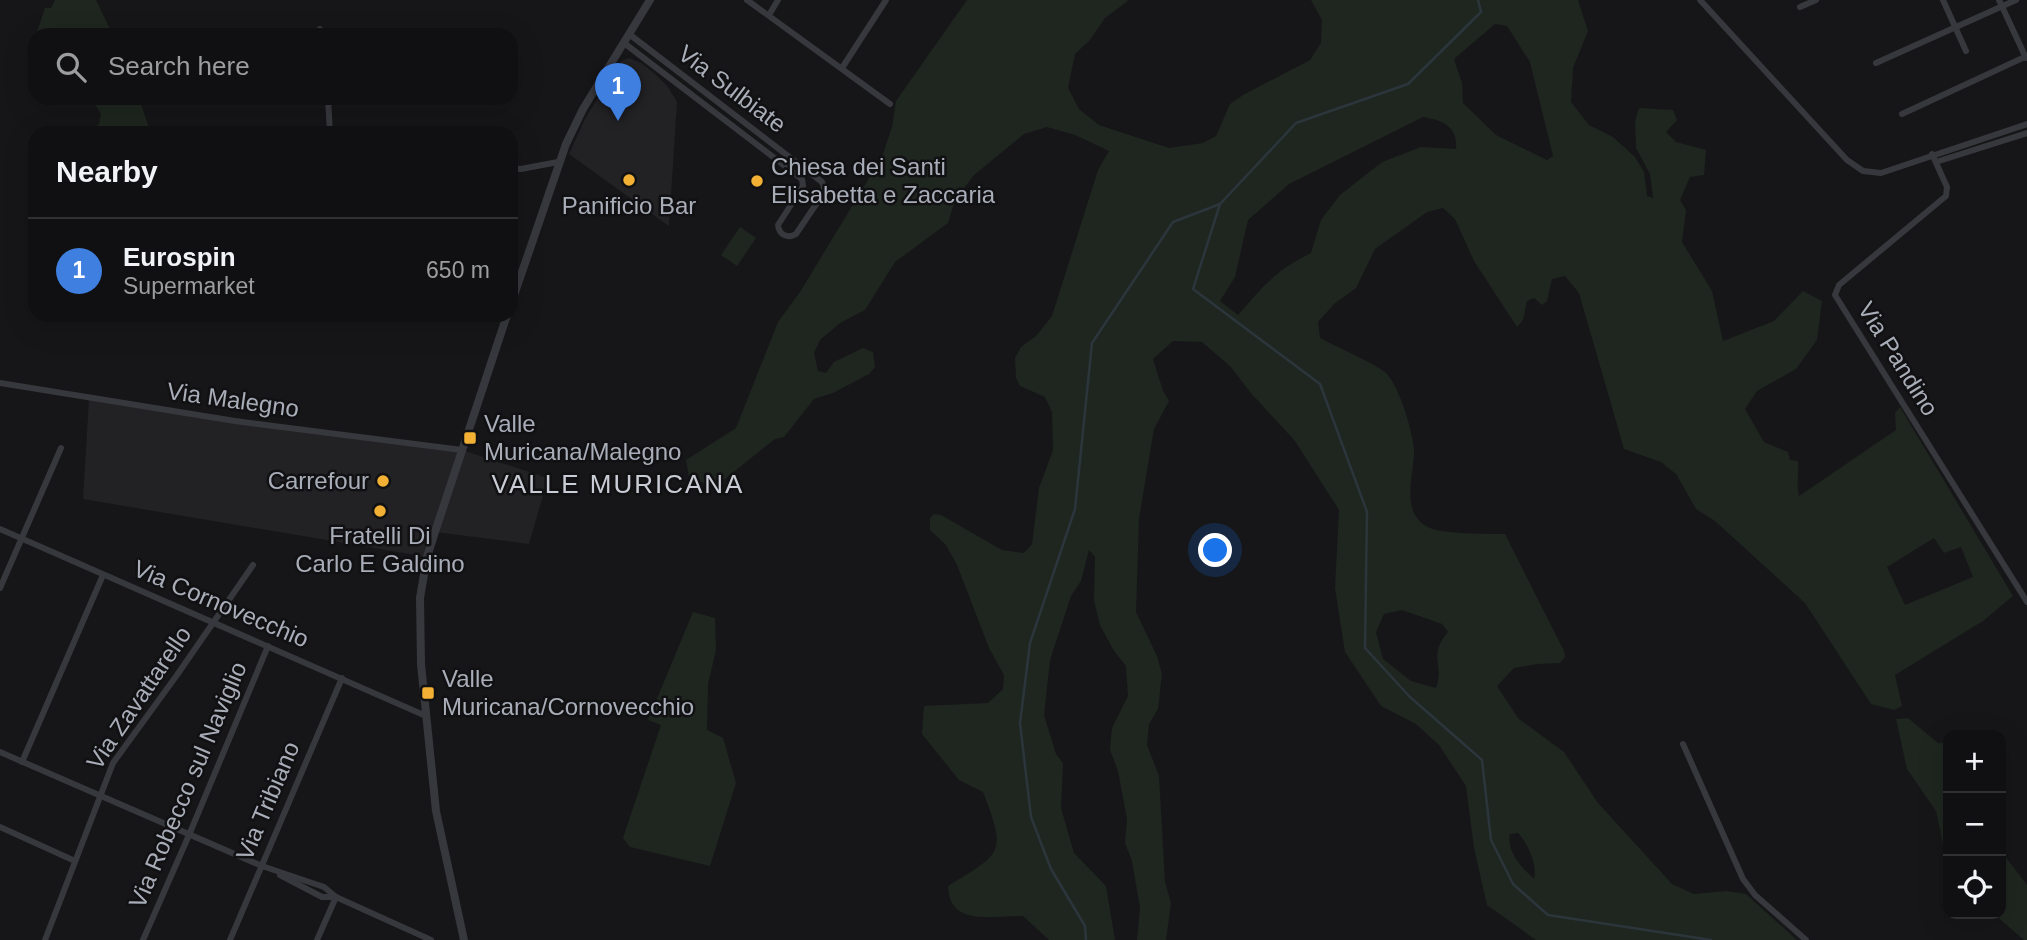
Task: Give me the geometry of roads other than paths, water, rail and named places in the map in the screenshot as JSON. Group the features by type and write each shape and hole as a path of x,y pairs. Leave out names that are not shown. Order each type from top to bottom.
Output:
{"street":[{"path":"518,283 558,162 583,109 650,0"},
{"path":"747,0 890,104"},
{"path":"769,15 778,0"},
{"path":"842,68 886,0"},
{"path":"1700,0 1825,137 1858,168 1881,173 2027,124"},
{"path":"1800,7 1816,0"},
{"path":"1943,0 1966,51"},
{"path":"1876,63 1955,28 2001,3 2017,0"},
{"path":"1902,114 2026,57 2001,3"},
{"name":"Via Sulbiate","path":"624,43 802,179 803,186 778,225 779,231 785,236 796,234 823,194 822,182 629,34"},
{"path":"328,105 330,126"},
{"path":"1936,162 2027,132"},
{"name":"Via Pandino","path":"1932,154 1947,187 1946,196 1839,285 1836,295 2027,602"},
{"path":"518,169 558,162"},
{"path":"464,940 436,811 421,664 420,598 427,557 505,322"},
{"name":"Via Malegno","path":"0,383 235,421 462,450"},
{"path":"0,589 61,448"},
{"name":"Via Cornovecchio","path":"0,529 426,716"},
{"name":"Via Zavattarello","path":"45,940 113,763 253,565"},
{"path":"22,762 103,575"},
{"name":"Via Robecco sul Naviglio","path":"143,940 268,646"},
{"name":"Via Tribiano","path":"230,940 342,678"},
{"path":"1683,744 1743,879 1755,895 1806,940"},
{"path":"0,752 262,866 319,895 336,897 431,940"},
{"path":"0,827 75,861"},
{"path":"317,940 336,897"}],"waterway":[{"path":"1478,0 1481,12 1408,84 1296,123 1220,204 1193,289 1320,384 1367,512 1365,648 1410,697 1482,760 1491,840 1513,884 1548,915 1711,940"},
{"path":"1086,940 1085,926 1051,869 1031,817 1020,723 1030,643 1075,509 1092,343 1173,222 1220,204"}],"place":[{"name":"Eurospin","path":"618,121"},
{"name":"Panificio Bar","path":"629,180"},
{"name":"Chiesa dei Santi Elisabetta e Zaccaria","path":"757,181"},
{"name":"Valle Muricana/Malegno","path":"470,438"},
{"name":"Carrefour","path":"383,481"},
{"name":"Fratelli Di Carlo E Galdino","path":"380,511"},
{"name":"Valle Muricana/Cornovecchio","path":"428,693"}],"district":[{"name":"VALLE MURICANA","path":"618,484"}]}
